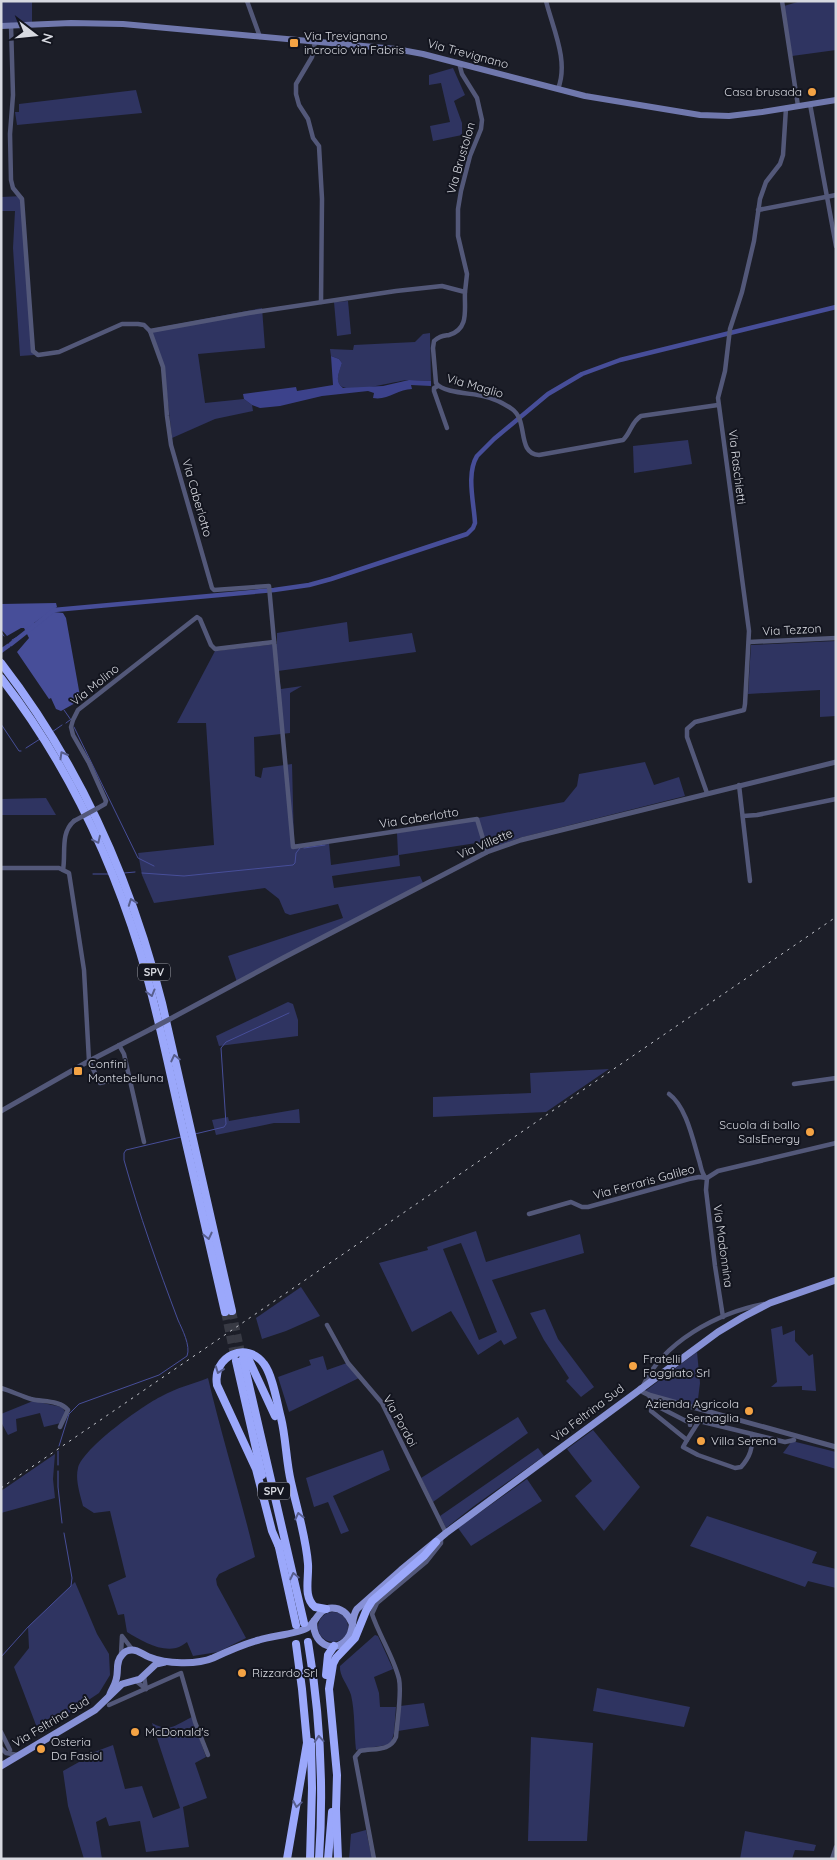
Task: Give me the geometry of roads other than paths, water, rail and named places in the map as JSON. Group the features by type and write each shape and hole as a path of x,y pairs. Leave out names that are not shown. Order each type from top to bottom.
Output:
{"highway":[{"name":"SPV","path":"1,663 36,712 63,756 95,815 122,876 140,926 153,968 198,1159 231,1311 155,1007 128,917 108,866 74,794 38,731 1,678"},
{"path":"279,1547 272,1531 256,1469 217,1386 218,1368 227,1358 237,1353 248,1353 257,1357 264,1364 270,1379 281,1419 307,1555 309,1599 316,1608 326,1609"},
{"name":"SPV","path":"242,1359 298,1625 279,1547 242,1359"},
{"path":"242,1359 270,1402 284,1442"},
{"path":"329,1689 334,1661 355,1638 370,1603 424,1556 441,1537"},
{"path":"287,1859 307,1744 302,1689 301,1643"},
{"path":"301,1643 312,1760 310,1859"},
{"path":"301,1643 315,1691 320,1761 319,1859"},
{"path":"334,1646 329,1651 327,1658 326,1675 338,1784 336,1809 338,1859"},
{"path":"328,1859 333,1802 338,1784"}],"main road":[{"name":"Via Trevignano","path":"1,26 124,24 408,51 614,102 711,116 746,114 836,100"},
{"name":"Via Feltrina Sud","path":"343,1610 348,1610 355,1606 441,1537 718,1332 743,1316 770,1303 836,1280"},
{"name":"Via Feltrina Sud","path":"334,1646 346,1641 352,1629 353,1615 383,1585"},
{"path":"170,1661 156,1664 134,1681 122,1677 117,1664 121,1655 133,1650 150,1658 170,1661 186,1663 208,1660 239,1646 305,1629 326,1609 343,1610 352,1623"},
{"path":"314,1621 316,1637"},
{"path":"259,1640 307,1633 316,1637 324,1644 334,1646"},
{"path":"142,1654 148,1663 145,1674"},
{"name":"Via Feltrina Sud","path":"110,1694 118,1669"},
{"name":"Via Feltrina Sud","path":"1,1766 89,1714 124,1682 134,1681"}],"street":[{"path":"247,1 260,37"},
{"path":"546,1 562,64 562,79 558,89"},
{"path":"782,1 798,106"},
{"path":"11,25 13,95 10,134 11,180 13,188 22,199 33,351 38,355 60,352 122,324 138,324 150,331 249,313 396,291 442,286 465,292"},
{"path":"315,42 312,57 296,84 296,94 299,105 308,119 313,138 319,146 322,199 321,302"},
{"name":"Via Brustolon","path":"459,63 462,74 477,98 482,120 482,129 470,156 458,209 458,236 467,274 465,292"},
{"path":"810,104 836,246"},
{"name":"Via Raschietti","path":"707,793 687,737 687,729 695,722 744,710 749,642 718,404 730,329 748,267 760,199 766,182 782,160 786,108"},
{"path":"758,210 836,195"},
{"name":"Via Maglio","path":"465,292 466,312 464,322 450,335 436,338 434,343 435,379 438,386 442,388 494,400 511,408 519,416 527,449 533,454 539,455 623,440 635,421 645,415 718,404"},
{"name":"Via Caberlotto","path":"150,331 163,368 166,416 171,445 212,589 269,587 293,847 477,819 487,852"},
{"path":"438,386 434,388 434,391 447,428"},
{"name":"Via Molino","path":"63,870 64,839 67,829 74,821 105,804 106,801 89,763 73,736 71,727 78,710 196,617 200,618 211,645 215,649 274,642"},
{"name":"Via Tezzon","path":"749,642 836,638"},
{"name":"Via Villette","path":"1,1111 89,1061 291,953 487,852 521,840 836,762"},
{"path":"739,785 750,882"},
{"path":"743,816 758,815 836,799"},
{"path":"1,868 54,868 68,873 84,970 89,1061 100,1083 129,1076"},
{"path":"119,1045 124,1054 144,1142"},
{"path":"794,1084 836,1078"},
{"name":"Via Ferraris Galileo","path":"669,1094 681,1106 703,1174 707,1178"},
{"name":"Via Ferraris Galileo","path":"529,1214 571,1202 582,1207 588,1207 689,1179 707,1178 718,1171 836,1143"},
{"name":"Via Madonnina","path":"707,1178 706,1190 715,1266 724,1317"},
{"path":"770,1303 750,1307 724,1317 684,1337 658,1360 648,1374 642,1387 643,1392 836,1447"},
{"name":"Via Pordoi","path":"327,1325 348,1362 382,1403 441,1537"},
{"path":"1,1388 32,1399 66,1407 68,1410 67,1415 60,1427"},
{"path":"649,1395 653,1404 690,1424 699,1421 785,1442 794,1440"},
{"path":"653,1404 651,1411 687,1440"},
{"path":"690,1424 687,1440 683,1447 698,1455 735,1468 741,1467 747,1461 751,1451 752,1434"},
{"name":"Via Feltrina Sud","path":"374,1859 355,1757 360,1751 390,1746 396,1737 399,1684 394,1667 378,1632 372,1614 373,1608 426,1562 441,1544 441,1537"},
{"path":"121,1655 122,1636 133,1650"},
{"name":"Via Feltrina Sud","path":"109,1706 181,1673 195,1722 208,1755"},
{"path":"145,1674 146,1689"},
{"path":"134,1681 146,1689"},
{"path":"1,1732 10,1750"},
{"path":"1,1748 6,1753 18,1755"},
{"path":"832,1859 836,1847"}],"waterway":[{"path":"11,644 54,610 274,590 309,585 467,534 475,523 471,480 477,456 494,439 548,394 582,374 620,360 836,307"},
{"path":"1,632 4,636"},
{"path":"12,640 23,634"},
{"path":"1,651 8,646"},
{"path":"64,710 71,720"},
{"path":"66,723 70,720"},
{"path":"1,724 19,751 21,751"},
{"path":"52,732 62,725"},
{"path":"74,727 138,858 154,866"},
{"path":"26,748 40,739"},
{"path":"304,848 325,845"},
{"path":"142,873 184,876 293,865 296,853 300,848"},
{"path":"124,873 135,872"},
{"path":"93,874 108,874"},
{"path":"195,1134 224,1127 226,1124 221,1048 226,1042 289,1013"},
{"path":"59,1446 69,1414 79,1404 159,1375 187,1356 186,1338 149,1240 124,1160 126,1150 181,1137"},
{"path":"58,1451 58,1465"},
{"path":"58,1471 62,1523"},
{"path":"1,1657 28,1627 71,1586 72,1578 64,1533"}],"tunnel":[{"path":"232,1311 242,1357"},
{"path":"225,1312 235,1359"}],"railway":[{"path":"1,1488 836,917"}],"place":[{"name":"Via Trevignano incrocio via Fabris","path":"294,43"},
{"name":"Casa brusada","path":"812,92"},
{"name":"Confini Montebelluna","path":"78,1071"},
{"name":"Scuola di ballo SalsEnergy","path":"810,1132"},
{"name":"Fratelli Foggiato Srl","path":"633,1366"},
{"name":"Azienda Agricola Sernaglia","path":"749,1411"},
{"name":"Villa Serena","path":"701,1441"},
{"name":"Rizzardo Srl","path":"242,1673"},
{"name":"McDonald's","path":"135,1732"},
{"name":"Osteria Da Fasiol","path":"41,1749"}]}
